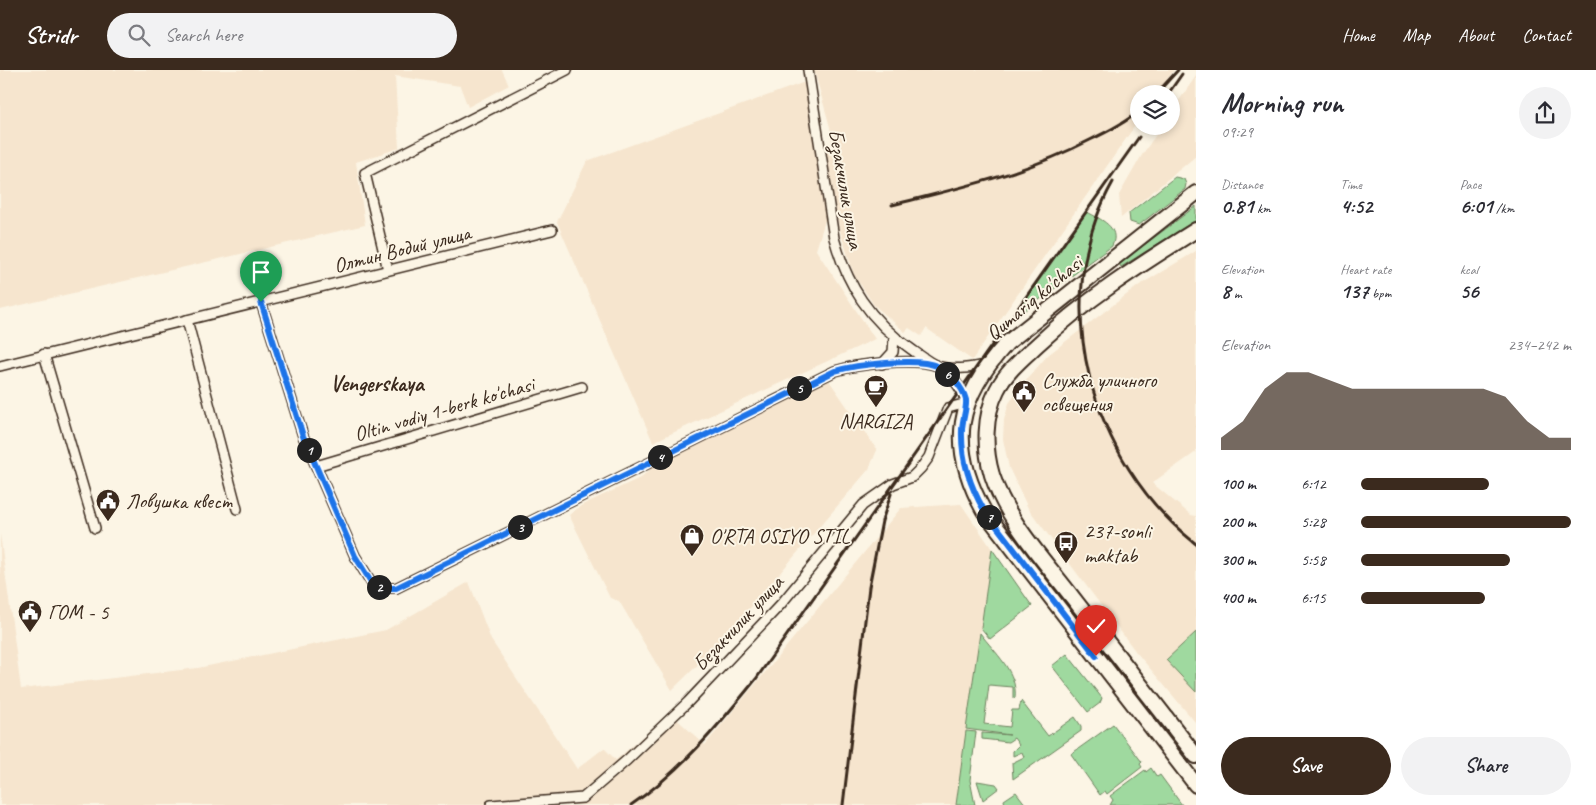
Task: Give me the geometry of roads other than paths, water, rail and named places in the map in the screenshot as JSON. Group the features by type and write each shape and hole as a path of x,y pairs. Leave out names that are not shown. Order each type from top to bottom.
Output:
{"main road":[{"name":"Qumariq ko'chasi","path":"1196,192 1007,343 975,385 967,403 962,423 962,450 968,476 977,499 989,518 1196,785"},
{"name":"Qumariq ko'chasi","path":"1196,230 1086,302 1003,380 989,415 987,452 993,477 1008,508 1054,574 1196,756"},
{"path":"1102,267 1114,283"},
{"path":"1132,702 1146,691"}],"street":[{"path":"388,270 365,173 567,70"},
{"name":"Безакчилик улица","path":"808,70 834,238 841,261 864,306 894,337 935,366"},
{"name":"Олтин Водий улица","path":"0,366 552,230"},
{"path":"261,302 303,436 366,575 376,586 396,588 819,378 850,367 904,362 965,369 990,363"},
{"path":"188,320 237,509"},
{"path":"882,364 893,352 894,337"},
{"path":"44,354 95,528"},
{"path":"935,366 954,380 962,390 967,403"},
{"name":"Oltin vodiy 1-berk ko'chasi","path":"316,466 582,388"},
{"name":"Безакчилик улица","path":"491,805 583,798 650,739 782,604 863,505 893,484 912,478 922,468 929,457 948,408 967,403"}],"railway":[{"path":"1164,85 1178,70"},
{"path":"1174,85 1182,74"},
{"path":"892,205 1018,171 1066,152 1130,118"},
{"path":"631,805 683,763 713,731 756,679 1139,137"},
{"path":"1113,182 1093,229 1083,278 1082,328 1090,377 1106,425 1129,469 1159,510 1196,544"},
{"path":"843,805 869,587 882,521 891,494"}],"place":[{"name":"NARGIZA","path":"876,408"},
{"name":"Служба уличного освещения","path":"1024,413"},
{"name":"Ловушка квест","path":"108,522"},
{"name":"O'RTA OSIYO STIL","path":"692,557"},
{"name":"237-sonli maktab","path":"1066,564"},
{"name":"ГОМ - 5","path":"30,633"}],"district":[{"name":"Vengerskaya","path":"377,383"}]}
